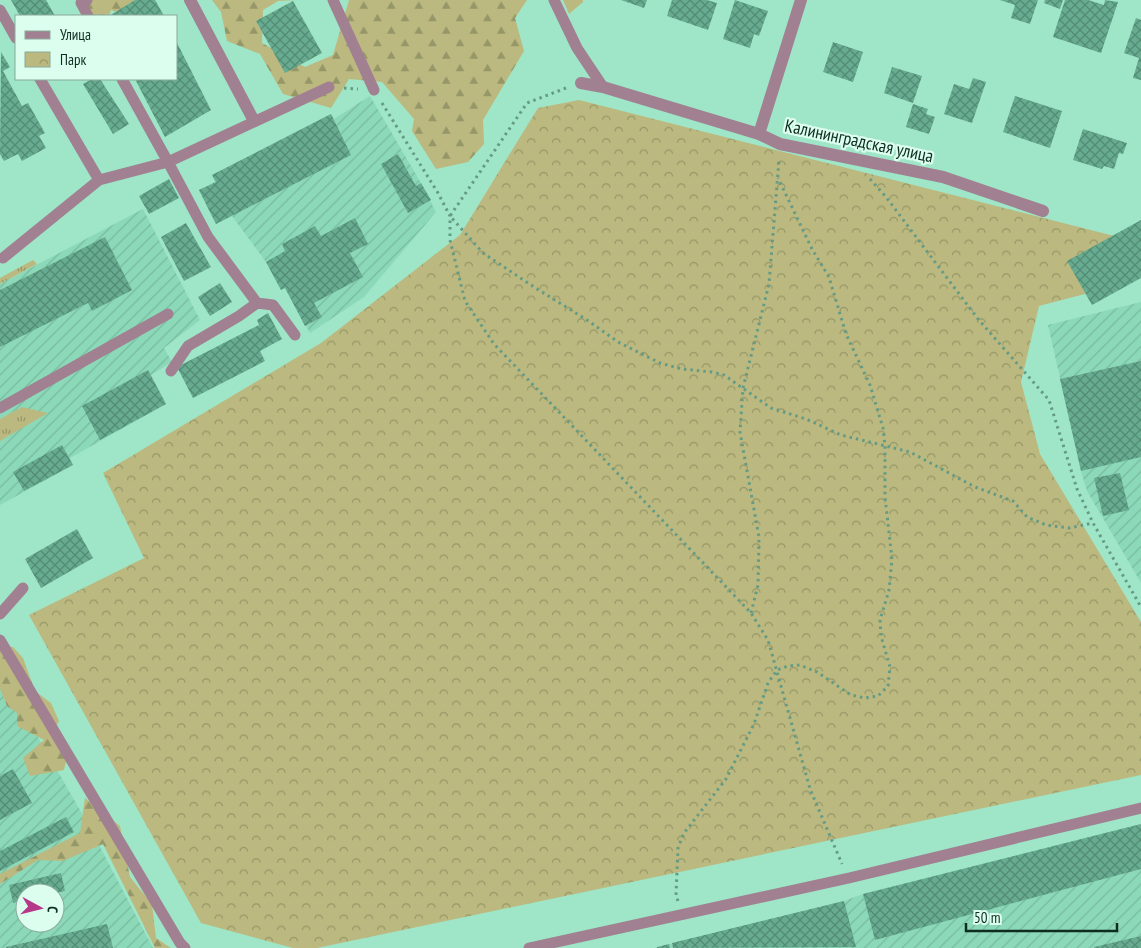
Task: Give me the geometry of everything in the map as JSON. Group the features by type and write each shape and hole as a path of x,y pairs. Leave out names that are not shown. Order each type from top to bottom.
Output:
{"street":[{"path":"190,0 254,121"},
{"path":"759,134 801,0"},
{"name":"Калининградская улица","path":"580,83 603,87 759,134 780,144 943,177 1043,211"}],"lane":[{"path":"333,0 374,90"},
{"path":"554,0 577,48 603,87"},
{"path":"80,1 87,15"},
{"path":"0,10 15,36"},
{"path":"41,80 99,180"},
{"path":"123,80 208,237 257,303"},
{"path":"1,256 99,180 168,162 329,87"},
{"path":"171,370 188,346 239,316 257,303 273,305 295,334"},
{"path":"0,408 168,314"},
{"path":"0,614 23,588"},
{"path":"0,640 180,943 185,948"},
{"path":"529,948 849,878 1141,808"}],"path":[{"path":"580,83 527,103 450,216 450,240 465,301 494,344 751,613 768,640 810,789 849,878"},
{"path":"329,87 374,90 438,192 450,216 483,253 588,320 618,342 660,363 682,369 724,375 770,408 806,419 841,435 910,452 975,487 1013,501 1027,517 1046,525 1069,528 1093,524"},
{"path":"751,613 758,585 759,537 740,432 743,388 769,284 780,144"},
{"path":"852,158 886,197 978,319 1049,400 1078,489 1093,524 1141,608"},
{"path":"683,914 676,895 678,848 684,833 726,779 754,724 768,683 777,670 788,666 800,665 817,672 851,695 865,698 878,696 888,686 890,667 881,636 880,620 889,590 892,559 885,496 883,428 870,385 846,334 829,277 812,248 778,178"}],"shaded area":[{"path":"370,96 436,212 364,297 310,333 285,288 281,290 266,262 232,216 216,224 199,190 215,182 212,175 331,114 334,119"},
{"path":"143,209 200,320 164,348 172,362 151,375 166,404 70,458 73,465 0,505 0,284"},
{"path":"1141,302 1141,583 1087,491 1048,325"},
{"path":"0,671 88,824 153,948 0,948"},
{"path":"1141,824 1141,948 654,948 844,901 863,894"}],"green space":[{"path":"91,0 139,0 138,11 130,15 122,15 111,10 109,15 81,15"},
{"path":"212,0 295,0 278,1 263,10 262,43 305,67 333,55 349,0 527,0 515,18 524,51 483,120 484,144 468,162 436,169 412,131 414,119 382,82 349,79 331,108 283,94 260,54 227,41 221,12"},
{"path":"563,0 583,0 583,2 569,14"},
{"path":"579,100 1122,238 1115,286 1039,306 1021,382 1040,454 1141,622 1141,775 317,948 293,948 201,923 29,615 144,558 103,473 321,343 460,235 538,108"},
{"path":"33,260 37,264 0,284 0,278"},
{"path":"22,407 48,413 0,441 0,419"},
{"path":"0,645 13,647 23,658 35,691 51,703 59,721 51,735 69,748 64,770 30,776 23,758 44,740 17,726 17,713 7,706 0,689"},
{"path":"85,798 120,826 130,877 152,904 156,938 171,948 155,948 103,844 63,861 38,860 0,884 0,874 80,833"}],"building":[{"path":"11,0 46,0 54,15 19,15"},
{"path":"135,0 155,0 163,15 111,15"},
{"path":"621,0 647,0 644,8"},
{"path":"672,0 707,0 717,3 708,30 667,16"},
{"path":"735,0 768,11 759,36 754,34 750,48 723,39"},
{"path":"1000,0 1038,0 1030,24 1011,18 1015,5"},
{"path":"1045,0 1063,0 1060,9 1044,3"},
{"path":"1065,0 1088,0 1104,5 1105,0 1118,2 1101,53 1053,37"},
{"path":"293,1 322,53 285,73 256,21"},
{"path":"1136,18 1141,20 1141,80 1133,78 1139,58 1124,53"},
{"path":"833,42 863,52 853,82 823,72"},
{"path":"178,45 211,110 165,137 136,80 178,80"},
{"path":"1,52 10,67 3,71 22,106 28,103 45,133 39,136 46,148 22,161 18,154 4,161 0,154"},
{"path":"892,67 922,76 913,103 884,93"},
{"path":"973,78 986,82 972,123 944,114 954,84 969,89"},
{"path":"90,80 101,80 129,124 113,134 83,84"},
{"path":"1015,96 1062,111 1050,148 1003,132"},
{"path":"913,104 928,109 926,114 935,117 929,134 906,127"},
{"path":"331,114 351,155 216,224 199,190 216,182 212,175"},
{"path":"1083,129 1127,143 1123,154 1119,153 1114,169 1104,166 1102,169 1073,160"},
{"path":"398,154 416,186 421,183 431,200 408,213 381,164"},
{"path":"169,179 179,198 149,214 139,196"},
{"path":"355,218 368,244 350,253 363,277 314,303 322,317 305,326 285,288 281,290 266,262 285,251 282,244 315,226 321,236"},
{"path":"1141,220 1141,278 1092,305 1067,261"},
{"path":"186,223 211,267 184,281 161,237"},
{"path":"105,237 132,290 92,311 88,303 0,347 0,290"},
{"path":"220,283 232,302 210,316 198,297"},
{"path":"268,313 282,339 260,351 265,361 193,398 177,367 259,325 257,320"},
{"path":"1141,361 1141,457 1081,471 1060,379"},
{"path":"148,370 166,404 100,440 82,406"},
{"path":"62,445 73,465 24,491 13,472"},
{"path":"1120,473 1129,510 1103,516 1094,478"},
{"path":"77,529 93,558 41,588 25,559"},
{"path":"13,769 32,803 0,820 0,776"},
{"path":"66,817 74,832 0,871 0,851"},
{"path":"1141,824 1141,869 875,940 863,894"},
{"path":"61,873 63,883 18,883"},
{"path":"15,884 15,902 13,903 9,885"},
{"path":"844,901 856,947 673,948 672,943"},
{"path":"107,924 113,948 6,948 6,947"},
{"path":"1141,936 1141,948 1094,948 1094,947"},
{"path":"669,944 670,948 657,948 657,947"}]}
